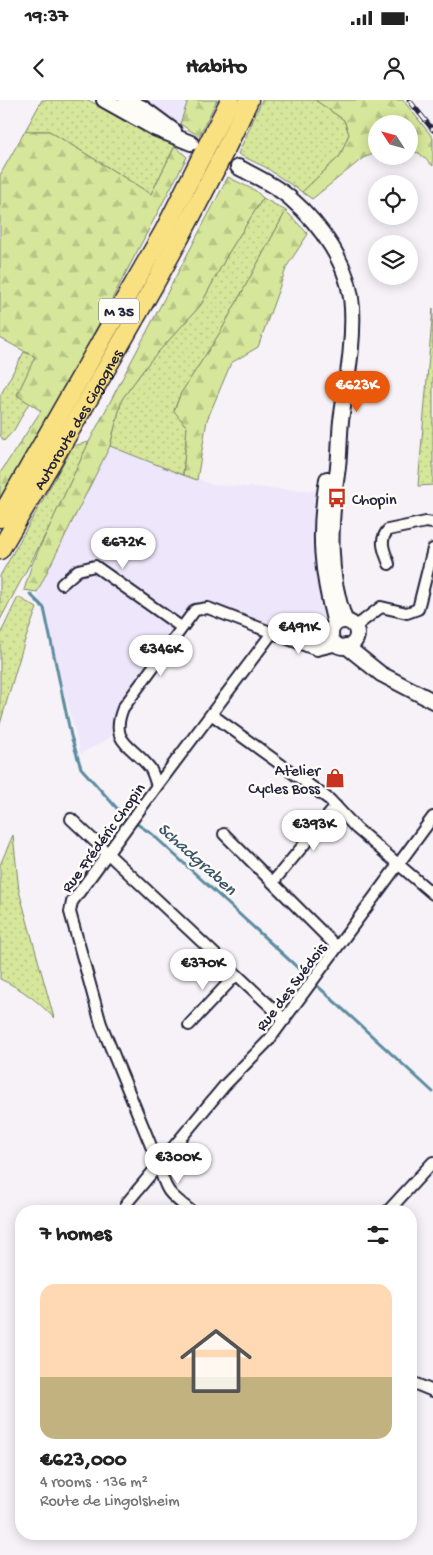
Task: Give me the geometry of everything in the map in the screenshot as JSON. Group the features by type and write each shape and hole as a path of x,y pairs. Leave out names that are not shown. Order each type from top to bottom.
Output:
{"highway":[{"name":"Autoroute des Cigognes","path":"0,518 164,232 230,100"},
{"name":"Autoroute des Cigognes","path":"0,550 151,291 219,165 249,100"}],"main road":[{"path":"104,100 154,128 191,143 143,108 126,100"},
{"path":"238,167 289,197 317,226 336,254 346,279 352,306 352,335 341,424 332,450 322,530 324,580 344,634 381,674 433,701"}],"street":[{"path":"389,564 382,545 383,537 388,530 426,522 433,523"},
{"name":"Rue Frédéric Chopin","path":"183,1205 168,1193 158,1163 101,1024 70,912 72,902 157,786 151,769 119,736 117,723 123,708 195,610 208,608 308,647 344,634 381,607 407,613 418,609 433,549"},
{"path":"62,584 78,570 95,566 181,627"},
{"path":"157,786 272,633"},
{"path":"211,714 336,806 356,828 433,894"},
{"path":"273,882 336,806"},
{"name":"Rue des Suédois","path":"126,1204 158,1163 285,1020 433,817"},
{"path":"71,819 285,1020"},
{"path":"224,834 338,947"},
{"path":"189,1025 236,975"},
{"path":"394,1205 433,1162"},
{"path":"417,1384 433,1391"}],"shaded area":[{"path":"139,100 188,100 180,124"},
{"path":"110,446 213,485 317,491 314,559 323,624 303,639 196,600 120,707 109,738 81,754 37,592"}],"green space":[{"path":"42,100 88,100 175,146 151,194 49,131 25,131"},
{"path":"188,100 217,100 199,136 180,124"},
{"path":"262,100 315,100 344,120 349,134 340,156 302,192 265,167 238,154"},
{"path":"315,100 403,100 415,115 368,115 368,156 363,158 312,199 302,192 340,156 349,134 344,120"},
{"path":"418,119 433,138 433,166 419,153"},
{"path":"25,131 49,131 151,194 175,146 187,157 84,352 0,498 0,473 41,411 17,395 35,357 0,338 0,175"},
{"path":"228,177 256,191 263,198 229,252 200,306 150,361 122,399 110,446 37,592 24,590 32,564 89,442"},
{"path":"263,198 286,211 221,331 181,393 174,410 187,427 183,475 110,446 122,399 150,361 200,306 229,252"},
{"path":"286,211 308,234 287,266 258,347 231,363 207,420 197,480 183,475 187,427 174,411 181,393 221,331"},
{"path":"433,308 433,485 418,486"},
{"path":"24,352 36,357 17,395 29,403 14,430 4,441 0,435 0,396"},
{"path":"89,442 51,524 0,620 0,576 73,446"},
{"path":"18,597 37,608 24,643 0,724 0,635"},
{"path":"13,835 19,891 54,1018 29,996 0,979 0,865"}],"waterway":[{"name":"Schadgraben","path":"30,594 44,608 71,736 81,768 122,814 152,834 433,1092"}],"railway":[{"path":"409,100 433,130"}],"place":[{"name":"Chopin","path":"337,498"},
{"name":"Atelier Cycles Boss","path":"335,778"}]}
